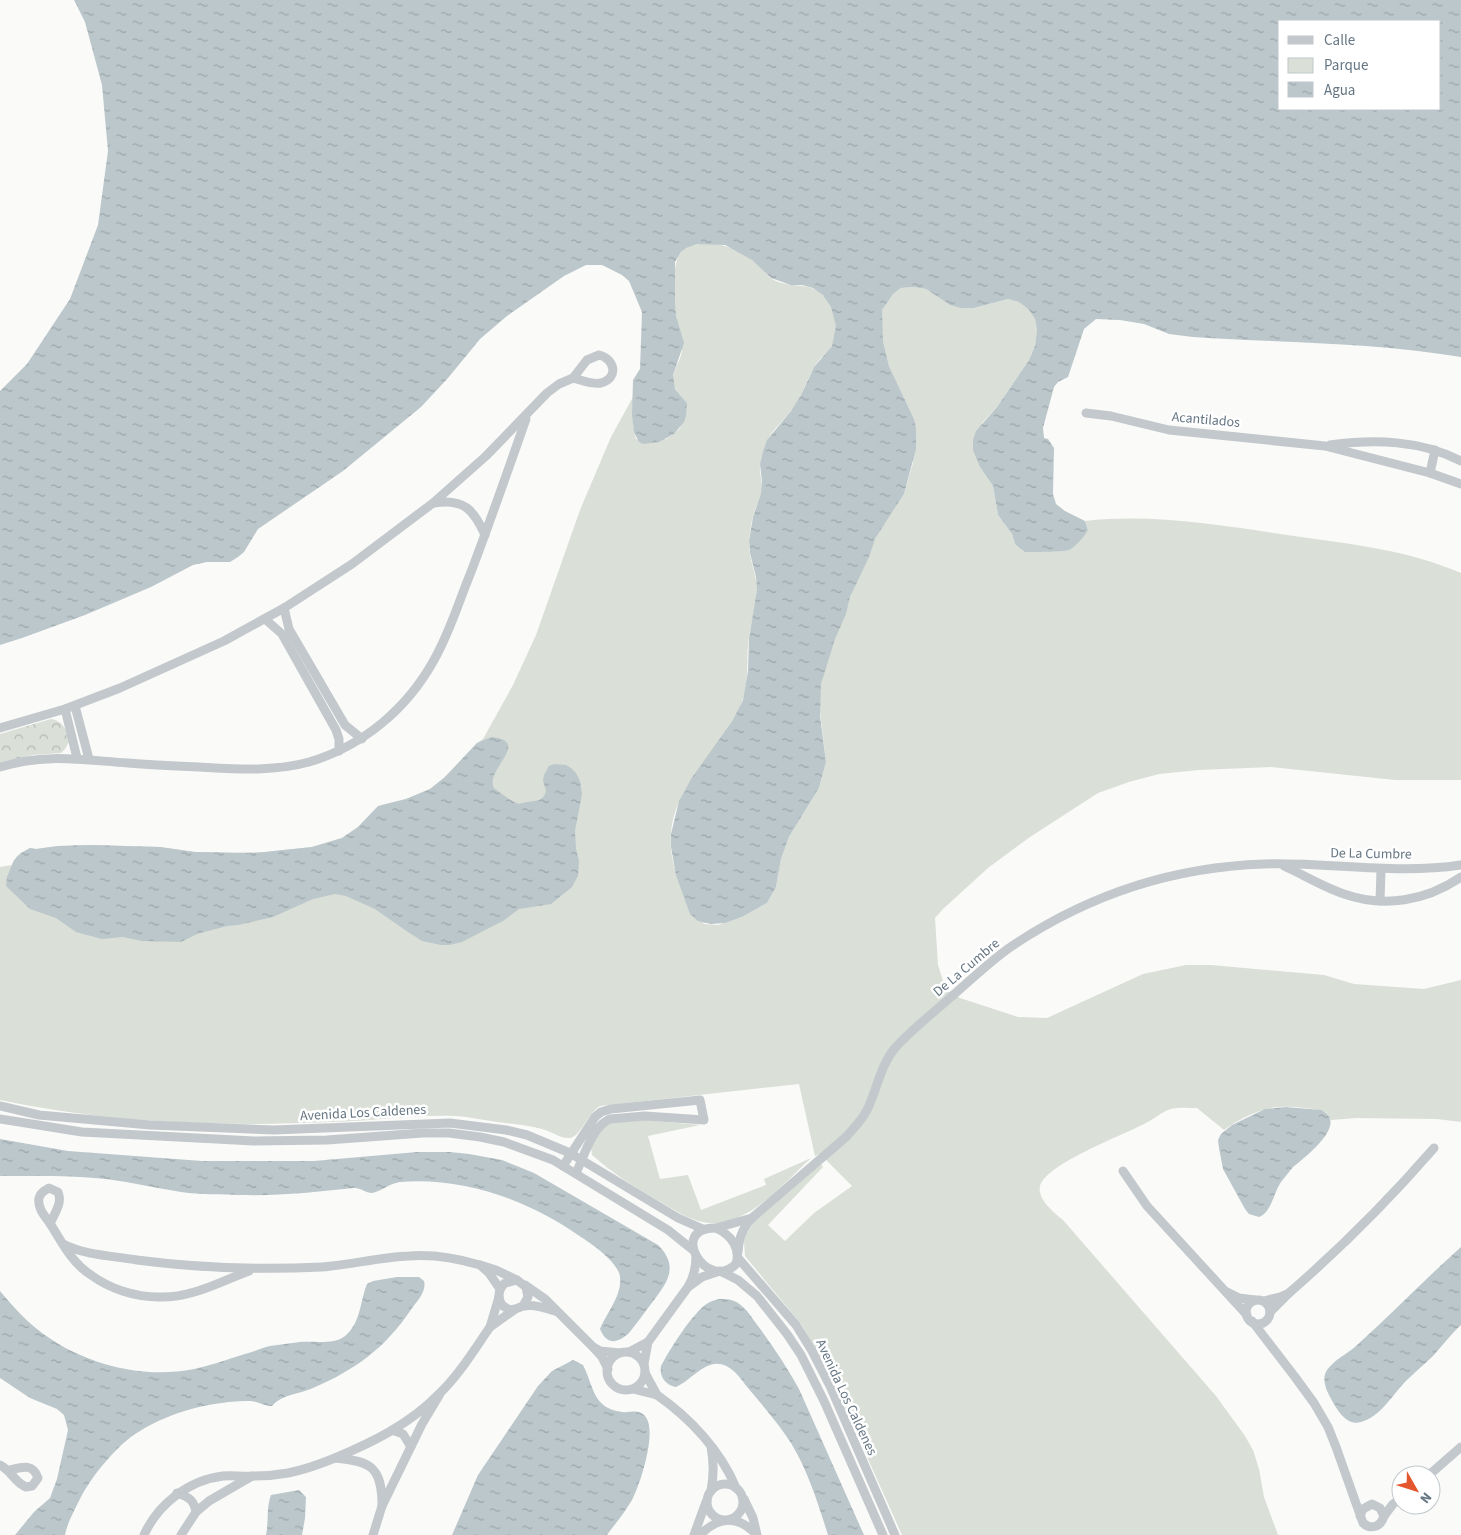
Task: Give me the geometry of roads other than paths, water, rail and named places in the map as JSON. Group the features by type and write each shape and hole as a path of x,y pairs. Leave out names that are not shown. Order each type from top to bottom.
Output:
{"street":[{"path":"0,728 75,706 188,659 284,608 352,564 433,503 486,456 528,415 547,393 559,384 573,378"},
{"name":"Acantilados","path":"1086,413 1111,416 1169,430 1325,446 1430,473 1461,484"},
{"path":"0,767 27,760 77,758 145,764 263,769 308,762 339,751 362,739 393,714 422,680 439,649 485,535 528,415"},
{"name":"Acantilados","path":"1325,446 1383,441 1436,450 1461,460"},
{"path":"1430,473 1436,450"},
{"path":"433,503 450,502 466,507 474,513 485,535"},
{"path":"284,608 286,632 308,682 336,730 339,739 339,751"},
{"path":"265,619 286,632 317,677 345,725 362,739"},
{"path":"308,682 317,677"},
{"path":"75,706 89,759"},
{"path":"65,709 77,758"},
{"path":"336,730 345,725"},
{"name":"De La Cumbre","path":"1279,864 1342,894 1380,901 1408,900 1427,895 1461,877"},
{"name":"De La Cumbre","path":"752,1218 846,1137 858,1123 866,1111 887,1061 907,1036 981,970 1011,947 1067,913 1140,884 1209,868 1279,864 1381,870 1461,865"},
{"path":"1380,901 1381,870"},
{"path":"563,1166 594,1117 600,1112 700,1100 704,1120 645,1116 604,1121 594,1133 576,1174"},
{"path":"668,1103 669,1117"},
{"name":"Avenida Los Caldenes","path":"0,1106 39,1115 150,1125 274,1130 450,1123 475,1125 527,1134 583,1160 678,1218 703,1229"},
{"name":"Avenida Los Caldenes","path":"0,1119 82,1132 254,1141 327,1140 449,1133 504,1142 530,1150 563,1166 668,1230 694,1253"},
{"path":"1249,1318 1259,1323 1266,1320 1269,1314 1289,1293 1376,1213 1434,1148"},
{"path":"1123,1171 1147,1206 1249,1318 1295,1377 1314,1403 1328,1427 1362,1519 1369,1527 1382,1521"},
{"path":"608,1369 612,1359 648,1342 688,1288 694,1274 693,1243 695,1236 703,1229 716,1228 752,1218"},
{"path":"688,1288 702,1277 732,1268 736,1264 740,1236 752,1218"},
{"path":"50,1224 78,1265 90,1275 122,1291 143,1296 159,1298 184,1295 204,1290 253,1269"},
{"path":"716,1228 728,1235 738,1255"},
{"path":"63,1244 78,1250 163,1263 253,1269 324,1266 408,1256 457,1258 496,1270 520,1282 545,1299 566,1319 602,1357 608,1369 610,1381 615,1386 620,1389 632,1389 657,1395 686,1418 720,1456 753,1518 757,1535"},
{"path":"694,1253 706,1267 720,1271"},
{"name":"Avenida Los Caldenes","path":"738,1255 796,1325 812,1351 830,1386 895,1535"},
{"path":"480,1265 489,1273 499,1293 500,1301 506,1308 537,1307 556,1311"},
{"name":"Avenida Los Caldenes","path":"720,1271 738,1280 757,1296 801,1355 824,1401 883,1535"},
{"path":"144,1535 155,1517 177,1494 198,1483 222,1476 289,1473 335,1458 370,1443 420,1412 440,1394 455,1376 490,1327 519,1308 528,1297 528,1292 520,1282 509,1281 499,1293 490,1327"},
{"path":"1221,1288 1239,1298 1259,1300 1280,1298 1289,1293"},
{"path":"1259,1300 1268,1306 1267,1335 1273,1351"},
{"path":"1249,1318 1249,1304 1259,1300"},
{"path":"632,1389 641,1383 648,1342"},
{"path":"593,1347 600,1351 638,1356 657,1395"},
{"path":"373,1535 382,1506 400,1468 422,1424 440,1394"},
{"path":"392,1430 403,1434 411,1447"},
{"path":"370,1443 364,1457 367,1464 378,1476 382,1491 382,1506"},
{"path":"711,1447 714,1461 707,1505 716,1518 735,1520 751,1528 757,1535"},
{"path":"1440,1465 1461,1447"},
{"path":"335,1458 359,1460 367,1464"},
{"path":"0,1465 10,1470"},
{"path":"378,1476 390,1476 400,1468"},
{"path":"181,1535 196,1512 209,1501 252,1476"},
{"path":"694,1535 709,1495 715,1487 726,1484 739,1492 743,1501 740,1512 736,1516 713,1524 700,1535"},
{"path":"1350,1487 1359,1498 1382,1510 1382,1521"},
{"path":"177,1494 187,1496 192,1500 196,1512"},
{"path":"1364,1535 1363,1509 1373,1505 1391,1504"},
{"path":"1374,1535 1391,1507"}],"water":[{"path":"74,0 1461,0 1461,357 1395,348 1193,337 1169,334 1144,324 1096,319 1084,329 1068,377 1058,382 1054,387 1043,428 1044,438 1048,439 1054,448 1053,494 1056,504 1085,521 1088,530 1080,541 1069,550 1025,552 1015,544 1012,534 998,515 993,486 980,467 973,450 973,440 976,431 997,407 1029,360 1035,346 1037,330 1035,319 1029,310 1019,302 1008,299 974,308 961,308 950,305 926,289 901,288 893,294 882,310 883,341 889,366 914,419 916,428 916,449 904,494 875,539 869,557 850,597 846,614 835,639 821,684 820,716 826,762 819,788 789,837 781,859 776,887 767,903 742,917 725,923 711,924 698,921 690,914 676,875 671,847 671,834 679,801 691,779 733,720 743,700 748,671 749,638 757,590 749,541 753,517 761,494 760,464 767,440 791,411 814,367 832,346 836,326 831,307 823,295 813,288 791,285 771,278 752,260 725,245 697,244 681,252 675,262 675,304 676,316 684,343 673,375 675,389 687,403 686,416 684,422 674,434 659,442 643,444 639,442 634,432 632,415 633,380 640,369 642,312 629,281 622,275 602,265 586,265 564,276 507,316 480,339 421,407 343,471 258,529 244,552 238,557 230,562 207,562 193,565 151,587 85,615 0,645 0,391 27,364 70,299 98,225 108,151 102,85 85,22"},
{"path":"491,737 503,740 508,744 508,750 495,773 494,788 518,804 537,801 543,797 546,791 543,780 549,766 554,764 566,765 576,773 580,781 582,794 575,831 579,861 578,876 572,887 551,904 519,909 503,921 462,942 441,945 422,941 375,909 346,896 335,894 313,899 273,917 197,934 181,942 142,941 123,937 102,939 76,932 56,918 30,909 6,886 7,877 14,860 30,848 91,845 160,847 195,852 255,853 312,847 342,838 358,827 378,806 406,799 430,789 445,777 477,743"},
{"path":"1286,1107 1321,1110 1329,1116 1331,1123 1322,1140 1293,1167 1281,1182 1267,1211 1259,1217 1249,1214 1245,1209 1223,1169 1218,1140 1221,1134 1232,1125 1265,1109"},
{"path":"0,1139 68,1151 202,1161 314,1161 417,1152 450,1152 502,1160 534,1173 658,1245 665,1253 668,1261 669,1275 662,1289 629,1333 617,1341 613,1341 606,1338 600,1329 619,1291 620,1277 615,1266 598,1249 561,1224 518,1202 495,1194 472,1187 424,1181 400,1182 372,1193 354,1188 269,1195 204,1194 93,1178 0,1176"},
{"path":"1461,1247 1461,1325 1375,1415 1355,1423 1345,1419 1326,1389 1324,1379 1327,1370 1369,1334"},
{"path":"397,1277 419,1277 424,1281 424,1289 400,1324 368,1357 342,1374 313,1388 281,1399 272,1406 250,1401 207,1405 193,1408 152,1424 122,1444 96,1473 78,1503 65,1535 15,1535 34,1512 50,1498 57,1479 68,1430 64,1415 57,1409 30,1398 0,1378 0,1291 32,1325 72,1351 111,1366 153,1372 174,1372 209,1365 270,1346 300,1342 330,1342 340,1339 354,1325 367,1284 373,1281"},
{"path":"719,1299 733,1301 744,1308 790,1373 799,1389 864,1535 828,1535 808,1476 791,1443 781,1428 732,1370 724,1365 713,1364 702,1369 676,1387 664,1380 661,1374 661,1366 681,1334 699,1310 712,1301"},
{"path":"573,1360 583,1365 595,1395 605,1406 622,1412 639,1412 644,1415 648,1422 650,1432 647,1457 635,1493 626,1509 607,1535 452,1535 478,1475 538,1386 552,1371"},
{"path":"299,1490 306,1497 302,1535 266,1535 271,1495"}]}
